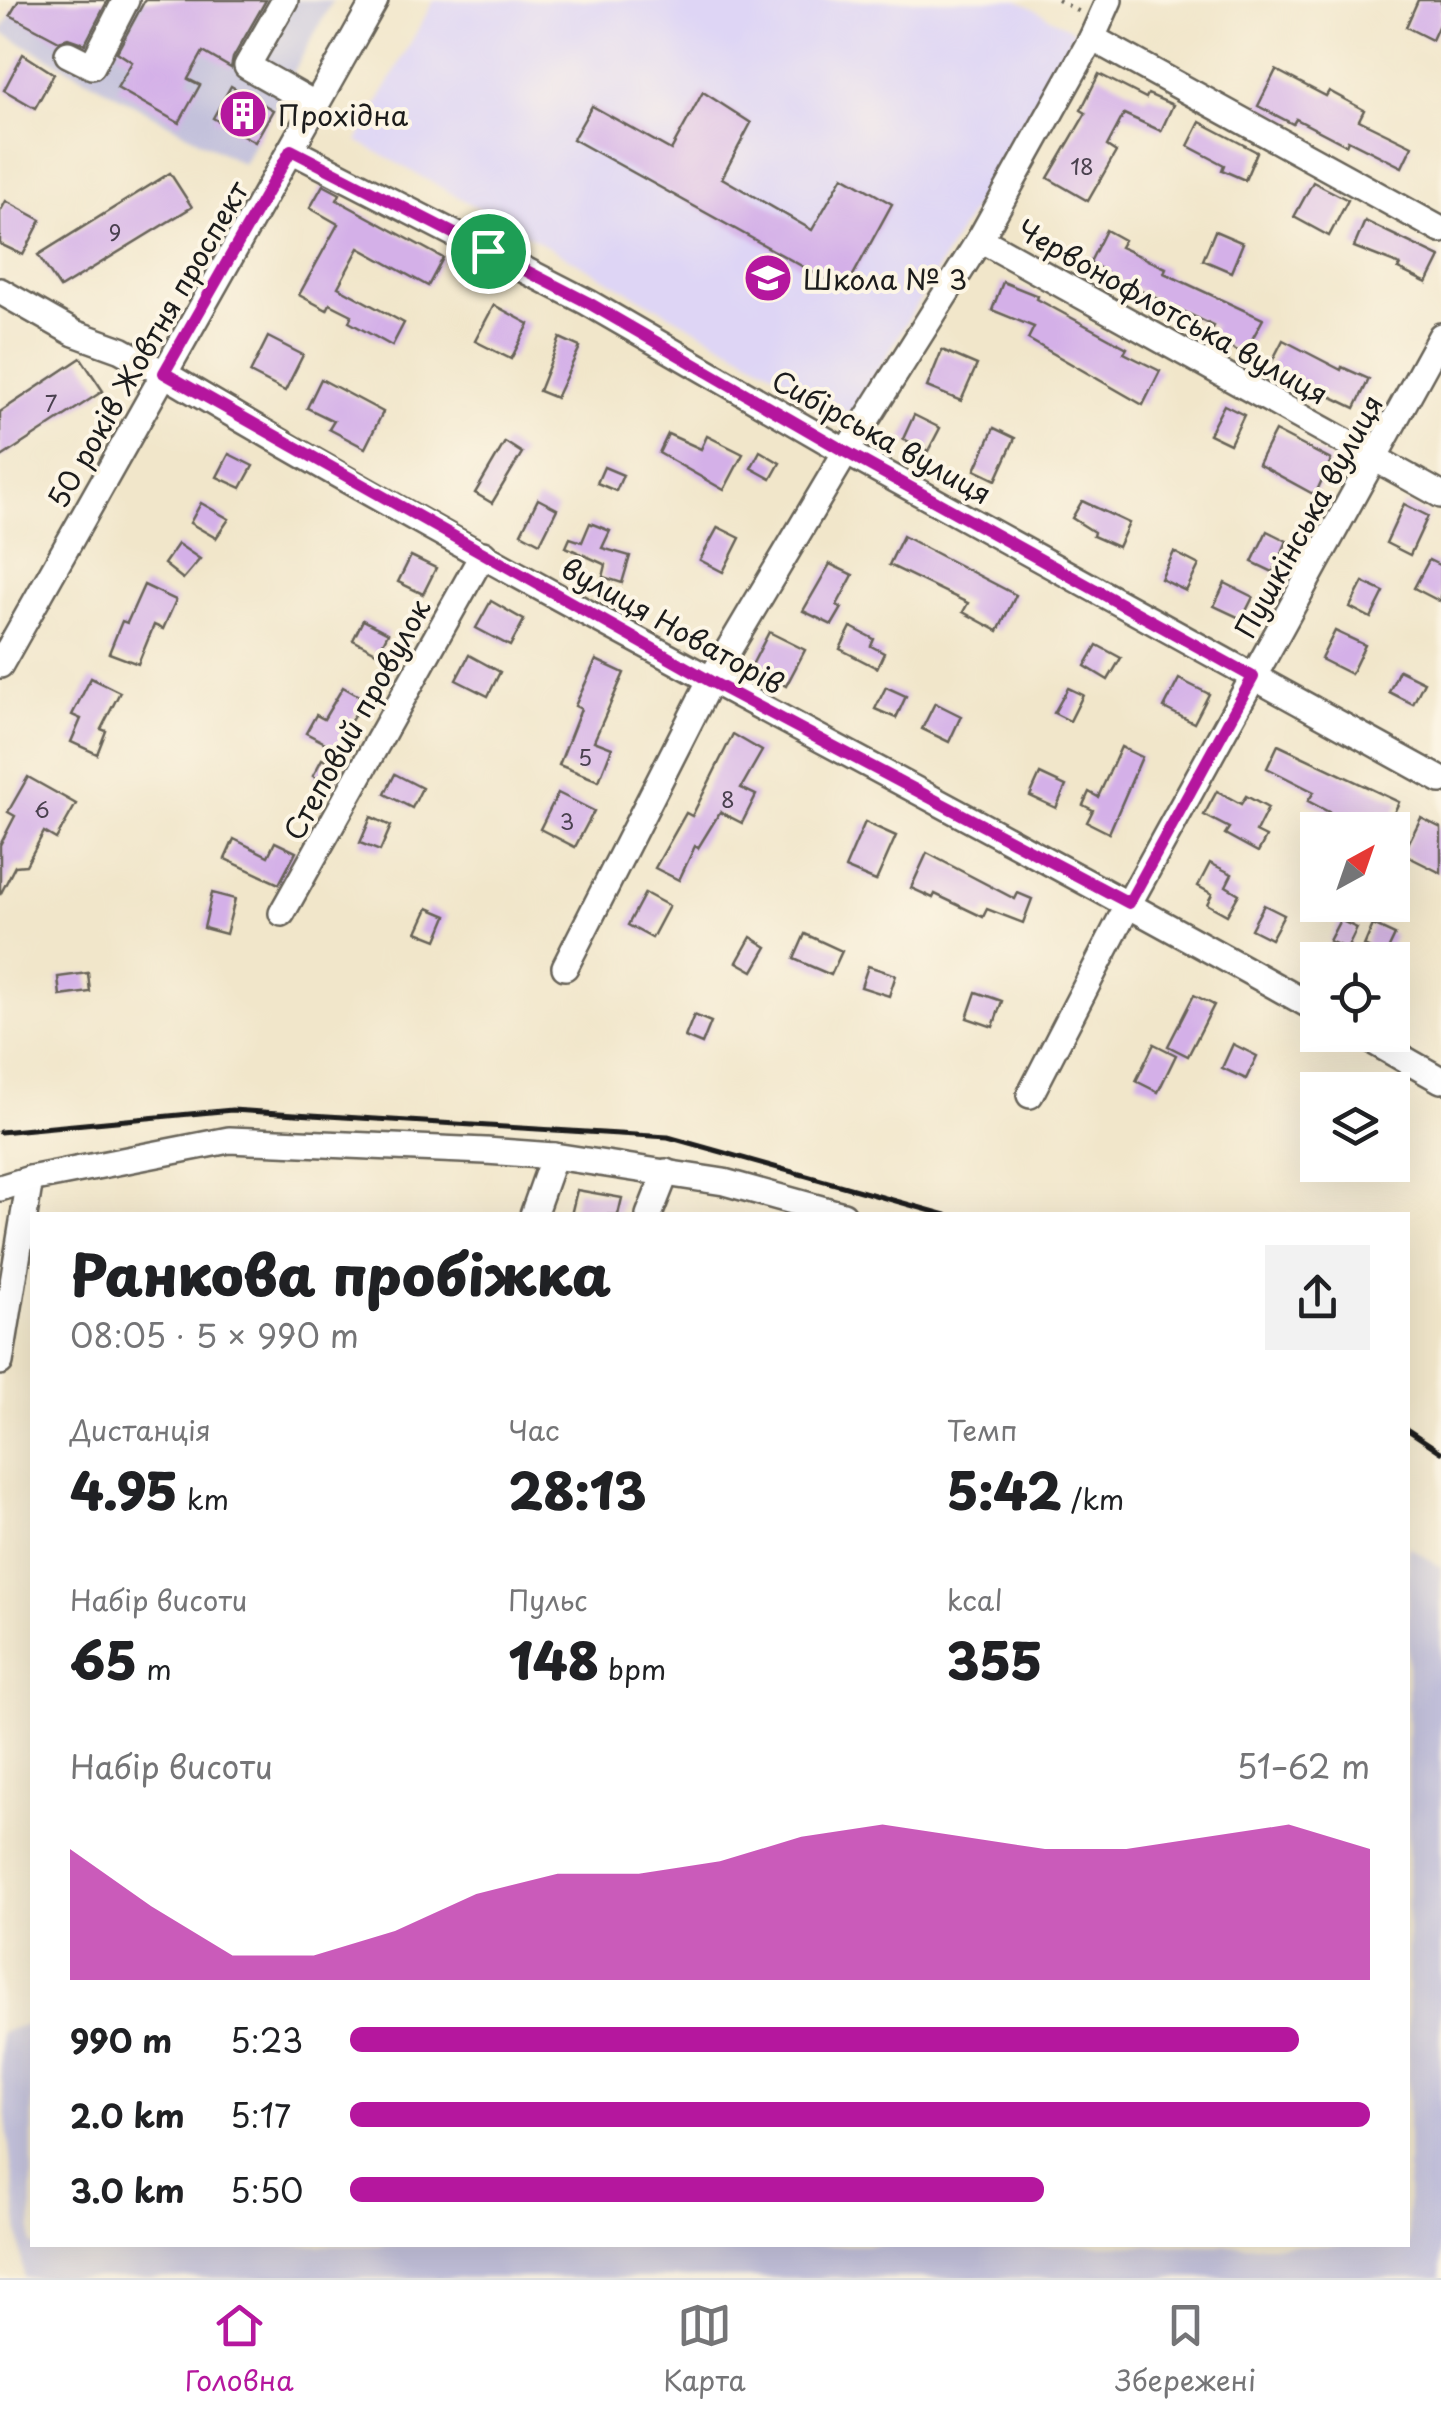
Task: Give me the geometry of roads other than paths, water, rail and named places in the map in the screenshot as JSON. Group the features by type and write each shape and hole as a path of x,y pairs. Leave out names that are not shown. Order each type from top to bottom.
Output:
{"street":[{"path":"68,54 92,66 126,0"},
{"path":"285,0 248,66 316,105"},
{"name":"50 років Жовтня проспект","path":"0,665 375,0"},
{"path":"564,967 710,681 846,452 980,239 1092,38 1109,0"},
{"path":"1092,38 1441,230"},
{"name":"Сибірська вулиця","path":"291,150 587,302 846,452 1441,780"},
{"name":"Червонофлотська вулиця","path":"980,239 1441,495"},
{"name":"вулиця Новаторів","path":"0,291 74,333 121,350 164,373 710,681 1129,903 1300,1000"},
{"name":"Пушкінська вулиця","path":"1030,1095 1129,903 1441,336"},
{"name":"Степовий провулок","path":"282,913 483,554"},
{"path":"1392,1052 1441,1080"},
{"path":"0,1188 229,1140 554,1156 724,1182 832,1212"},
{"path":"535,1212 554,1156"},
{"path":"649,1212 666,1172"},
{"path":"0,1362 30,1179"}],"railway":[{"path":"0,1132 232,1110 668,1137 935,1212"},
{"path":"1410,1431 1441,1452"}],"place":[{"name":"Прохідна","path":"243,114"},
{"name":"Школа № 3","path":"768,278"}]}
